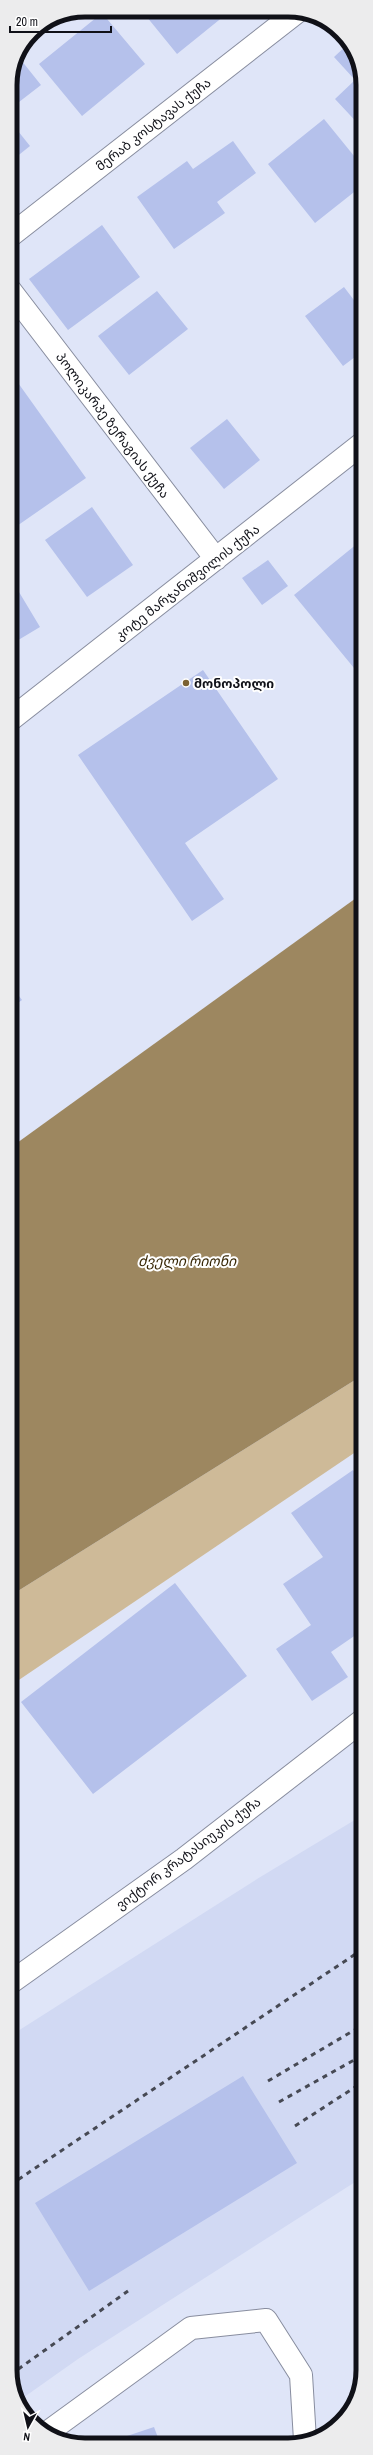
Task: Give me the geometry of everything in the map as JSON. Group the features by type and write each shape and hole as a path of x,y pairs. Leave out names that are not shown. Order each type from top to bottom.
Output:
{"street":[{"name":"მერაბ კოსტავას ქუჩა","path":"17,231 289,17"},
{"name":"პოლიკარპე ზერაგიას ქუჩა","path":"17,299 216,559"},
{"name":"კოტე მარჯანიშვილის ქუჩა","path":"17,715 356,449"},
{"name":"ვიქტორ კრატასიუკის ქუჩა","path":"17,1978 184,1859 356,1725"},
{"path":"52,2429 191,2328 266,2320 301,2375 305,2436"}],"shaded area":[{"path":"356,1379 356,1452 17,1681 17,1592"},
{"path":"356,1819 356,2181 78,2359 23,2398 19,2388 17,2375 17,2032 257,1879"}],"water":[{"name":"ძველი რიონი","path":"356,898 356,1379 17,1592 17,1143"}],"building":[{"path":"97,17 105,17 145,64 82,116 39,64"},
{"path":"147,17 223,17 177,54"},
{"path":"345,47 351,59 356,80 356,122 335,99 355,80 334,57"},
{"path":"22,61 41,85 17,104 18,72"},
{"path":"324,119 356,158 356,191 315,223 268,164"},
{"path":"17,130 30,146 17,156"},
{"path":"233,141 256,173 217,202 225,213 174,249 137,197 187,161 193,169"},
{"path":"102,225 140,277 68,330 29,279"},
{"path":"344,287 356,303 356,356 343,366 305,316"},
{"path":"157,291 188,329 129,375 98,336"},
{"path":"17,381 86,478 17,526"},
{"path":"227,419 260,460 224,489 190,448"},
{"path":"92,507 133,565 87,597 45,540"},
{"path":"356,545 356,670 294,595"},
{"path":"268,560 288,586 262,605 242,578"},
{"path":"17,589 40,627 17,641"},
{"path":"203,670 278,779 185,843 224,899 192,921 78,755"},
{"path":"17,993 22,1000 17,1004"},
{"path":"353,1470 356,1474 356,1635 331,1652 348,1677 312,1701 276,1649 311,1625 283,1584 323,1557 291,1513"},
{"path":"175,1583 247,1676 93,1794 21,1702"},
{"path":"243,2076 297,2163 89,2291 35,2203"},
{"path":"154,2427 158,2438 121,2438"}],"railway":[{"path":"17,2180 356,1954"},
{"path":"268,2081 356,2029"},
{"path":"279,2102 356,2059"},
{"path":"295,2126 356,2087"},
{"path":"17,2370 128,2291"}],"place":[{"name":"მონოპოლი","path":"186,683"}]}
